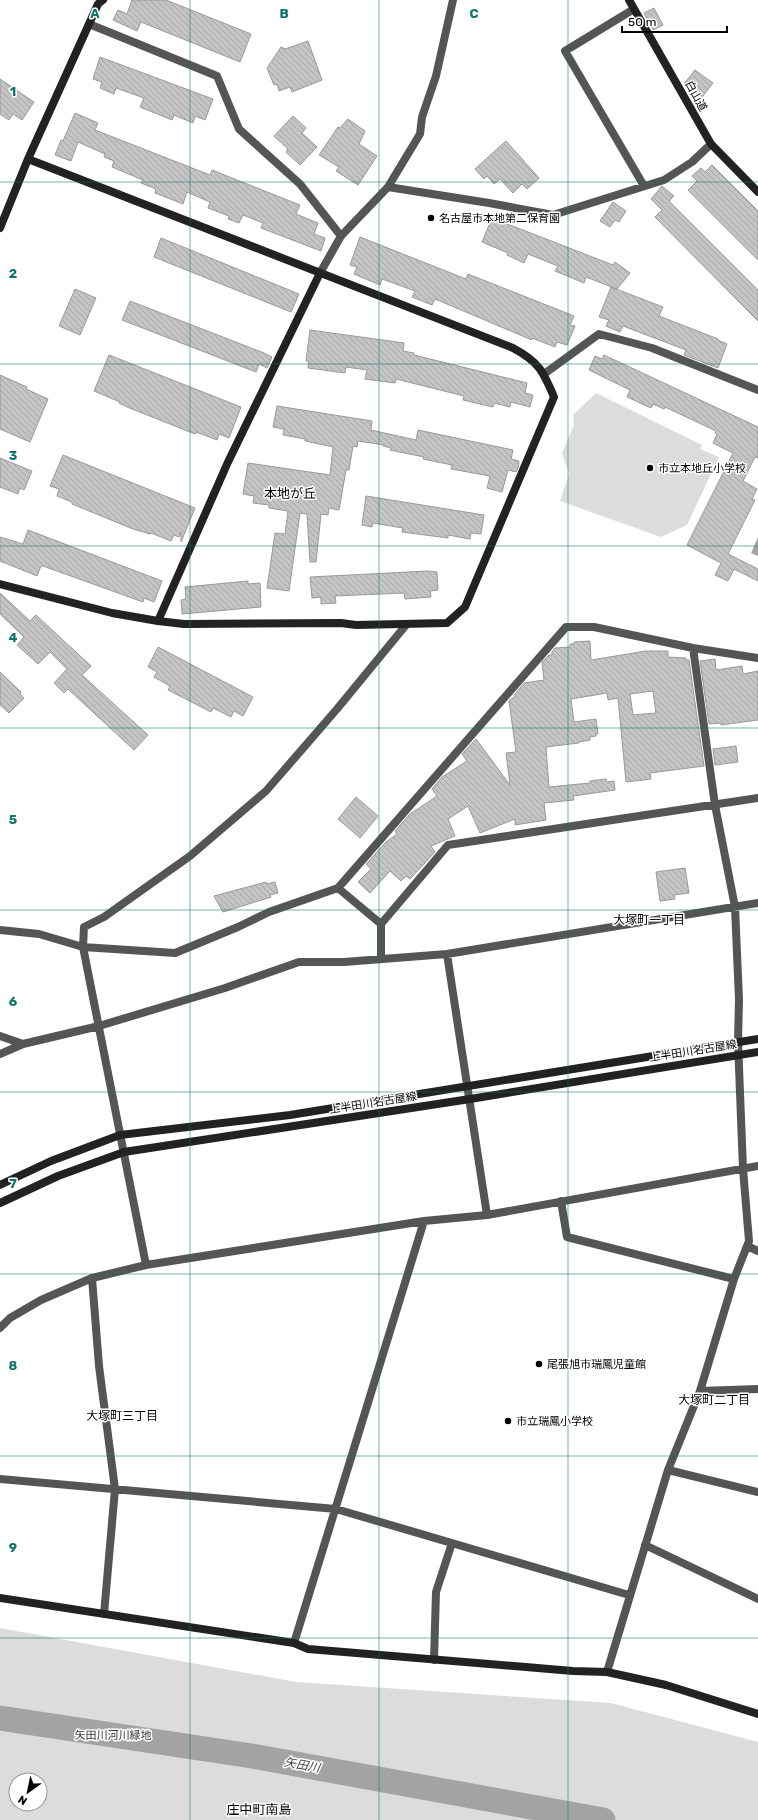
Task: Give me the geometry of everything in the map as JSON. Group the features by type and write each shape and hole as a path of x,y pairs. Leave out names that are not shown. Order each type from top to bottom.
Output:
{"street":[{"path":"0,228 28,159 98,4 102,0"},
{"path":"158,621 228,462 320,273 341,236 388,187 420,134 422,117 436,76 453,0"},
{"name":"白山道","path":"629,0 711,144 758,192"},
{"path":"634,9 565,51 644,186"},
{"path":"89,24 217,76 239,129 300,184 341,236"},
{"path":"388,187 553,215 644,186 670,176 692,162 711,144"},
{"path":"0,584 112,613 184,624 406,625 447,623 465,607 554,397 544,374 530,357 513,348 28,159"},
{"path":"544,374 599,334 652,348 758,390"},
{"path":"146,1265 83,947 84,927 104,917 190,856 266,791 337,709 406,625"},
{"path":"0,930 39,934 83,947 175,953 238,927 269,912 338,888 566,627 601,628 694,648 758,658"},
{"path":"606,1672 668,1470 700,1391 734,1279 749,1241 743,1169 735,907 715,805 694,648"},
{"path":"381,959 381,924 448,845 758,798"},
{"path":"338,888 381,924"},
{"path":"0,1054 23,1044 99,1026 225,988 299,962 344,962 447,954 758,903"},
{"path":"447,954 487,1215"},
{"path":"0,1036 23,1044"},
{"name":"上半田川名古屋線","path":"0,1185 50,1161 120,1135 290,1115 758,1039"},
{"name":"上半田川名古屋線","path":"0,1203 58,1176 124,1152 470,1099 758,1052"},
{"path":"0,1328 10,1318 41,1300 92,1278 146,1265 424,1221 487,1215 758,1166"},
{"path":"561,1201 567,1237 734,1279"},
{"path":"294,1643 424,1221"},
{"path":"747,1246 758,1251"},
{"path":"92,1278 99,1366 115,1489 104,1614"},
{"path":"700,1391 758,1388"},
{"path":"668,1470 758,1492"},
{"path":"0,1479 336,1509 629,1595"},
{"path":"434,1660 436,1592 452,1543"},
{"path":"645,1545 758,1599"},
{"path":"0,1598 294,1643 308,1649 573,1671 606,1672 666,1685 758,1714"}],"green space":[{"path":"596,393 702,445 700,449 719,457 687,525 661,537 560,501 569,474 562,453 574,425 573,415"},
{"name":"矢田川河川緑地","path":"0,1628 296,1682 611,1703 758,1742 758,1820 0,1820"}],"shaded area":[{"path":"758,537 758,556 751,553"}],"building":[{"path":"132,0 166,0 251,34 240,62 141,22 137,31 113,20 118,10 127,14"},
{"path":"654,8 663,25 653,30 644,13"},
{"path":"308,41 322,80 292,92 290,87 279,91 277,84 274,85 267,68 281,47 285,49"},
{"path":"100,57 213,99 205,120 195,116 193,123 174,115 172,120 140,107 144,98 116,88 114,94 100,88 102,82 93,79"},
{"path":"695,70 713,83 702,97 684,84"},
{"path":"0,79 34,102 22,120 13,114 9,120 0,114"},
{"path":"75,113 98,123 95,130 210,175 212,170 300,205 296,214 318,223 314,234 325,238 321,251 261,228 263,223 243,215 239,223 228,219 229,216 208,208 210,202 187,192 183,204 155,193 156,189 141,183 143,180 112,167 114,161 104,157 105,154 78,142 71,161 55,155 61,140 63,141"},
{"path":"293,116 306,128 302,133 317,147 300,165 286,152 288,149 274,136"},
{"path":"348,119 365,131 359,144 377,156 358,185 336,171 339,167 319,155 338,127 340,128"},
{"path":"506,141 539,178 527,189 522,184 513,193 500,179 494,184 487,176 484,179 475,169"},
{"path":"712,165 758,211 758,260 688,190 697,181 692,176 701,168 705,172"},
{"path":"662,186 674,196 669,201 758,290 758,321 655,217 662,210 651,199"},
{"path":"613,202 626,211 619,222 615,220 610,227 600,221"},
{"path":"492,218 613,265 615,262 630,273 617,289 586,277 584,283 555,271 558,266 528,254 524,263 507,255 508,253 482,242"},
{"path":"360,237 466,279 468,274 574,316 570,325 575,326 567,345 557,342 555,347 532,338 532,340 435,299 432,305 412,297 415,291 382,279 380,285 354,274 357,267 350,265"},
{"path":"161,238 299,294 291,312 154,257"},
{"path":"611,287 663,307 659,316 727,344 718,368 684,355 686,350 623,326 620,332 606,326 609,320 599,317"},
{"path":"75,289 96,298 80,335 59,326"},
{"path":"130,301 272,357 267,368 259,364 256,372 122,320"},
{"path":"310,330 404,343 403,351 414,353 414,355 527,383 525,393 533,395 530,407 511,402 510,407 494,403 493,407 463,400 464,396 396,379 395,383 365,379 367,370 346,367 345,373 308,368 309,361 306,361"},
{"path":"109,355 241,407 229,438 219,434 217,440 196,432 195,434 127,407 119,403 120,402 94,391"},
{"path":"604,355 758,427 758,458 755,457 743,481 757,489 752,499 755,500 728,554 758,569 758,581 734,569 728,581 715,575 721,563 687,545 733,453 713,443 717,434 715,433 716,431 665,407 664,409 653,404 651,408 627,397 630,390 589,370 595,356 602,359"},
{"path":"0,375 27,387 26,389 48,399 30,442 0,429"},
{"path":"277,406 372,421 371,430 416,440 418,430 513,450 511,459 519,461 518,469 516,472 508,470 502,492 487,488 490,476 451,469 452,465 390,450 391,448 383,446 384,445 358,441 357,447 353,446 349,470 346,470 339,510 329,508 328,515 321,514 316,562 310,562 307,514 300,513 289,591 267,588 275,533 285,534 288,511 269,508 269,505 253,503 254,496 243,494 248,463 330,475 333,447 305,441 305,439 283,435 284,429 273,427"},
{"path":"63,455 195,508 181,542 181,532 179,537 174,535 171,541 151,533 133,529 72,504 72,502 57,496 59,489 50,486"},
{"path":"0,458 32,471 24,490 20,488 18,494 0,487"},
{"path":"366,496 484,515 481,534 471,533 470,539 448,535 448,538 402,532 403,528 373,523 372,527 362,525"},
{"path":"28,530 162,581 154,602 144,598 143,602 43,566 41,566 37,576 0,561 0,537 23,544"},
{"path":"428,571 437,572 438,590 430,591 431,597 405,599 404,593 335,596 336,603 321,604 321,597 312,598 310,577"},
{"path":"248,581 248,584 260,583 261,607 182,614 181,600 186,599 185,587"},
{"path":"0,593 30,621 36,615 91,666 82,675 148,735 134,750 68,689 64,693 54,683 67,669 50,652 38,664 17,645 24,637 0,614"},
{"path":"590,641 591,660 646,651 668,651 668,657 686,658 686,660 689,660 704,766 650,773 651,779 626,782 618,698 608,700 607,693 571,699 574,722 596,719 598,734 590,737 590,740 579,743 546,747 549,787 590,783 590,781 606,779 607,782 614,781 615,790 573,796 574,800 544,803 546,820 515,825 515,819 480,833 468,806 448,819 455,836 431,846 435,852 410,879 406,876 401,881 390,871 370,893 358,882 371,869 366,864 386,842 397,834 395,831 410,814 437,796 432,789 442,777 467,761 462,754 476,739 510,785 506,753 516,752 509,701 515,696 524,683 544,680 542,662 549,655 552,655 555,648 570,647 570,644 574,644 574,642","holes":["653,691 656,713 633,715 630,694"]},
{"path":"158,647 253,697 243,716 234,711 231,717 213,708 211,712 168,690 170,686 154,677 157,672 148,667"},
{"path":"715,659 716,670 742,666 743,674 758,671 758,720 721,725 721,723 709,724 700,661"},
{"path":"0,672 21,692 20,694 24,698 9,713 0,705"},
{"path":"736,746 738,762 715,765 713,749"},
{"path":"356,797 378,816 360,838 338,819"},
{"path":"685,868 689,893 674,895 675,899 660,901 656,872"},
{"path":"266,882 267,884 275,882 278,893 270,895 271,897 223,912 214,896"}],"waterway":[{"name":"矢田川","path":"0,1718 252,1756 603,1820"}],"place":[{"name":"名古屋市本地第二保育園","path":"431,218"},
{"name":"市立本地丘小学校","path":"650,468"},
{"name":"尾張旭市瑞鳳児童館","path":"539,1364"},
{"name":"市立瑞鳳小学校","path":"508,1421"}],"district":[{"name":"本地が丘","path":"290,493"},
{"name":"大塚町一丁目","path":"649,920"},
{"name":"大塚町二丁目","path":"714,1400"},
{"name":"大塚町三丁目","path":"122,1416"},
{"name":"庄中町南島","path":"259,1809"}]}
